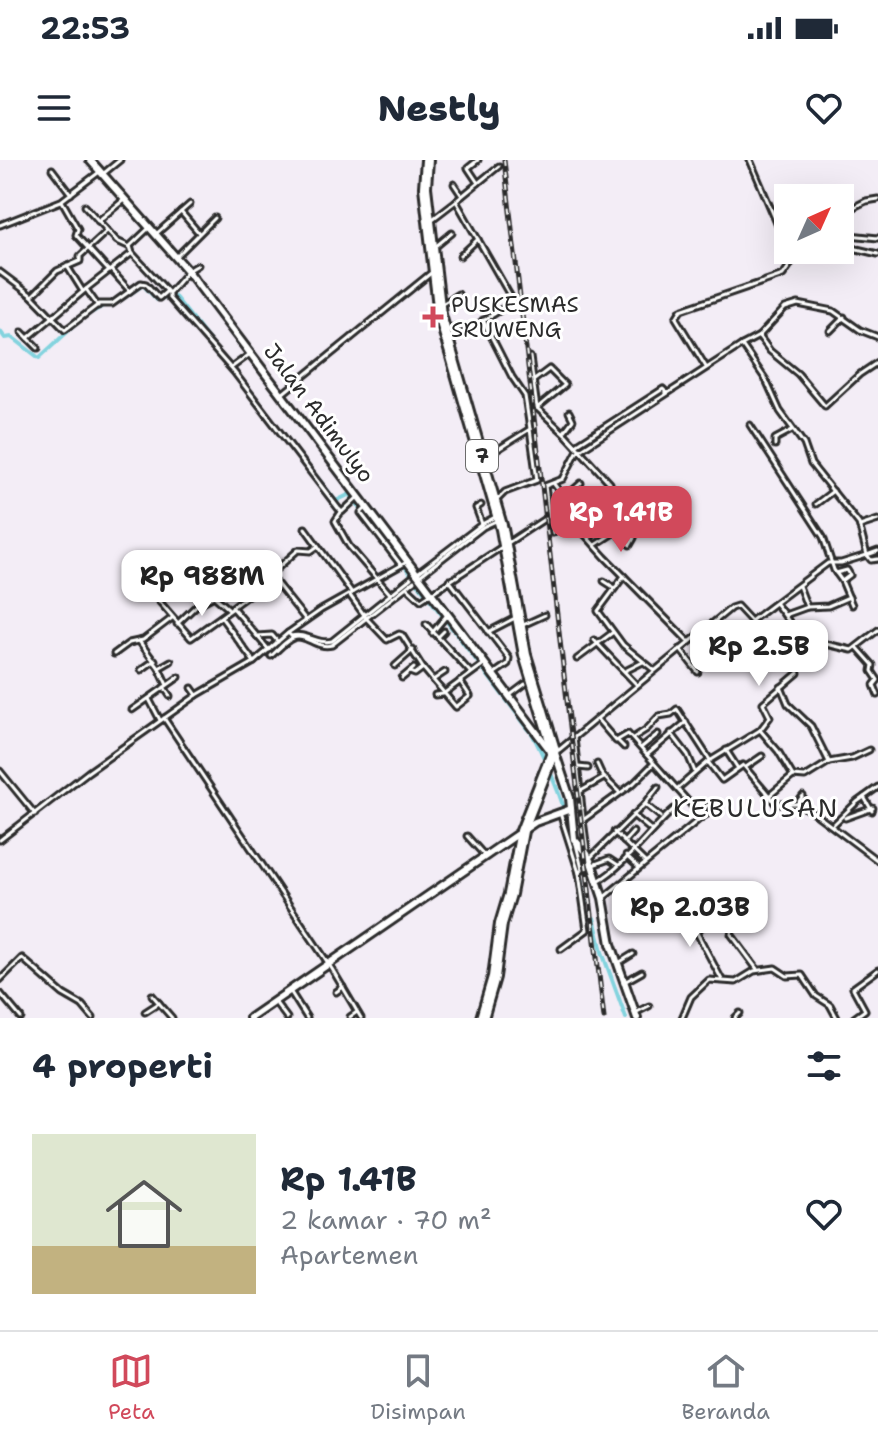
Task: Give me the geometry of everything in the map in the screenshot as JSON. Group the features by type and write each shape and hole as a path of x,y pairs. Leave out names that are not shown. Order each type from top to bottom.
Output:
{"highway":[{"name":"7","path":"427,160 425,187 438,306 499,518 532,683 552,758"},
{"path":"482,1018 494,977 501,924 522,831 552,758"}],"street":[{"name":"Jalan Adimulyo","path":"90,160 188,271 404,564 482,665 493,674 552,758"},
{"path":"0,225 61,201 120,160"},
{"path":"478,160 468,168 478,183"},
{"path":"750,160 774,216"},
{"path":"429,223 499,166"},
{"path":"52,169 71,194"},
{"path":"454,184 462,196"},
{"path":"98,221 125,199"},
{"path":"854,207 878,199"},
{"path":"61,201 78,229 76,235 130,291"},
{"path":"446,338 483,320 512,299 456,201"},
{"path":"156,234 190,204"},
{"path":"85,206 117,241 130,247 232,367 342,512"},
{"path":"181,212 200,233"},
{"path":"176,257 215,218"},
{"path":"130,247 150,227"},
{"path":"32,296 65,265 80,261 79,256 107,231"},
{"path":"432,250 452,233"},
{"path":"854,235 878,238"},
{"path":"460,256 478,239"},
{"path":"854,248 878,254"},
{"path":"28,338 51,316 132,253"},
{"path":"706,367 676,318 677,314 783,275 790,264"},
{"path":"65,265 98,306"},
{"path":"0,272 32,296 67,330 103,302 112,304 143,283 159,298 168,294 188,271 198,265"},
{"path":"282,395 434,271"},
{"path":"438,306 458,294"},
{"path":"553,533 545,487 564,477 580,450 759,336 777,314 792,304 815,305 844,317 860,330 878,337"},
{"path":"830,331 844,317"},
{"path":"483,320 525,396 537,480 505,492 494,502"},
{"path":"446,338 456,327"},
{"path":"22,332 38,348"},
{"path":"759,336 825,406 878,362"},
{"path":"742,345 765,379 780,411 804,444 811,464 860,526 867,555 871,560 878,559"},
{"path":"232,367 250,353"},
{"path":"530,357 537,408 564,432 609,482 606,491 574,520"},
{"path":"533,381 549,369 565,385 537,408"},
{"path":"576,445 663,389 666,393"},
{"path":"564,432 573,420 569,412"},
{"path":"613,421 616,426"},
{"path":"606,425 610,431"},
{"path":"750,425 823,537 852,605"},
{"path":"483,458 530,429"},
{"path":"775,445 775,439 792,430"},
{"path":"564,498 581,483"},
{"path":"553,484 568,503"},
{"path":"606,491 620,511"},
{"path":"816,504 833,491"},
{"path":"399,577 421,600 578,497"},
{"path":"356,499 335,521 344,539 392,596"},
{"path":"481,505 476,508 482,524"},
{"path":"561,508 689,642"},
{"path":"455,548 482,524 499,518"},
{"path":"0,840 162,719 254,662 278,642 290,636 303,636 316,643 329,644 499,518"},
{"path":"860,526 878,520"},
{"path":"589,538 609,523 619,528 595,545"},
{"path":"305,528 365,617 388,640 401,634 423,668 456,707 469,697 460,681"},
{"path":"159,601 191,638 259,587 298,550 311,551 318,546"},
{"path":"751,621 832,563 843,563 878,551"},
{"path":"319,560 326,557"},
{"path":"271,656 306,620 404,564"},
{"path":"836,573 845,569 849,573 842,581"},
{"path":"270,575 306,620"},
{"path":"624,576 598,611 613,633 654,670"},
{"path":"449,580 510,661 493,674"},
{"path":"604,581 615,588"},
{"path":"799,586 807,607"},
{"path":"177,624 197,605 214,596 230,608 269,650"},
{"path":"785,615 807,607 828,606 849,597"},
{"path":"775,603 795,626 799,637 808,645 818,648 826,644 852,650 878,630"},
{"path":"580,872 552,758 734,606 764,636"},
{"path":"488,632 545,615"},
{"path":"432,633 445,616"},
{"path":"221,617 254,662"},
{"path":"114,654 172,618"},
{"path":"426,624 471,673"},
{"path":"438,637 444,631"},
{"path":"577,659 596,642 613,633"},
{"path":"257,636 272,635 278,642"},
{"path":"139,641 155,660 170,696"},
{"path":"596,642 637,685"},
{"path":"492,648 497,643"},
{"path":"857,647 873,665 872,671 878,680 874,686 878,695"},
{"path":"680,649 698,672"},
{"path":"395,666 413,650"},
{"path":"141,670 155,660"},
{"path":"159,668 171,661"},
{"path":"625,672 643,662"},
{"path":"435,695 444,694 482,665"},
{"path":"402,678 414,668"},
{"path":"410,672 415,674 423,668"},
{"path":"433,680 445,672"},
{"path":"678,788 709,761 760,730 770,717 763,703 798,673"},
{"path":"132,710 179,677"},
{"path":"509,696 525,684"},
{"path":"781,687 788,704 811,726 829,762"},
{"path":"192,688 197,695"},
{"path":"149,699 329,964 361,1018"},
{"path":"632,739 647,729 657,717 676,710 722,780 737,767 746,767 779,805 797,804 807,808 878,861"},
{"path":"597,719 624,747"},
{"path":"647,755 686,722"},
{"path":"760,730 793,776"},
{"path":"618,741 626,733 702,817"},
{"path":"671,733 689,757 695,772"},
{"path":"641,748 658,734"},
{"path":"574,738 590,859 603,898 617,964 636,1016 649,1006"},
{"path":"726,750 737,767"},
{"path":"769,796 793,776 806,777 829,762 852,758 869,750"},
{"path":"746,767 762,756"},
{"path":"583,820 634,783 654,763"},
{"path":"597,764 604,777 619,792"},
{"path":"578,767 588,768"},
{"path":"0,771 35,814"},
{"path":"579,792 604,777"},
{"path":"590,859 658,787"},
{"path":"833,825 878,787"},
{"path":"797,804 803,796"},
{"path":"841,819 872,809 864,797"},
{"path":"645,804 662,817"},
{"path":"698,812 708,805"},
{"path":"603,898 702,817 719,807"},
{"path":"598,881 618,865 662,817 674,809"},
{"path":"255,1017 538,820 565,811"},
{"path":"561,949 587,930 576,844 565,811"},
{"path":"633,815 651,830"},
{"path":"614,832 645,862"},
{"path":"624,842 633,832"},
{"path":"467,836 485,856"},
{"path":"576,844 590,859 611,860 618,865"},
{"path":"626,856 638,868"},
{"path":"748,918 731,932 758,970"},
{"path":"702,925 697,933 722,980"},
{"path":"617,964 633,954"},
{"path":"0,980 22,958 63,994 82,1005 93,1018"},
{"path":"682,1018 689,1001 701,986 712,979 736,982 758,970 775,968 787,976 802,975 816,996 831,1006 837,1018"},
{"path":"854,1018 865,1011 853,988 878,970"},
{"path":"623,983 642,972"},
{"path":"336,992 343,987"},
{"path":"290,991 305,1018"},
{"path":"0,993 21,1018"},
{"path":"152,995 172,1018"},
{"path":"275,1002 285,1015"},
{"path":"145,1012 159,1003"},
{"path":"350,1017 357,1012"},
{"path":"735,1018 740,1013"}],"waterway":[{"path":"82,318 103,306 118,302 143,285 157,300 171,295 175,297 336,501 350,494 533,735 569,823 587,917 590,918"},
{"path":"0,331 5,338 12,337 39,358 76,324"},
{"path":"594,918 602,952 626,1018"}],"railway":[{"path":"504,160 604,1018"}],"place":[{"name":"PUSKESMAS SRUWENG","path":"433,317"}],"district":[{"name":"KEBULUSAN","path":"756,807"}]}
